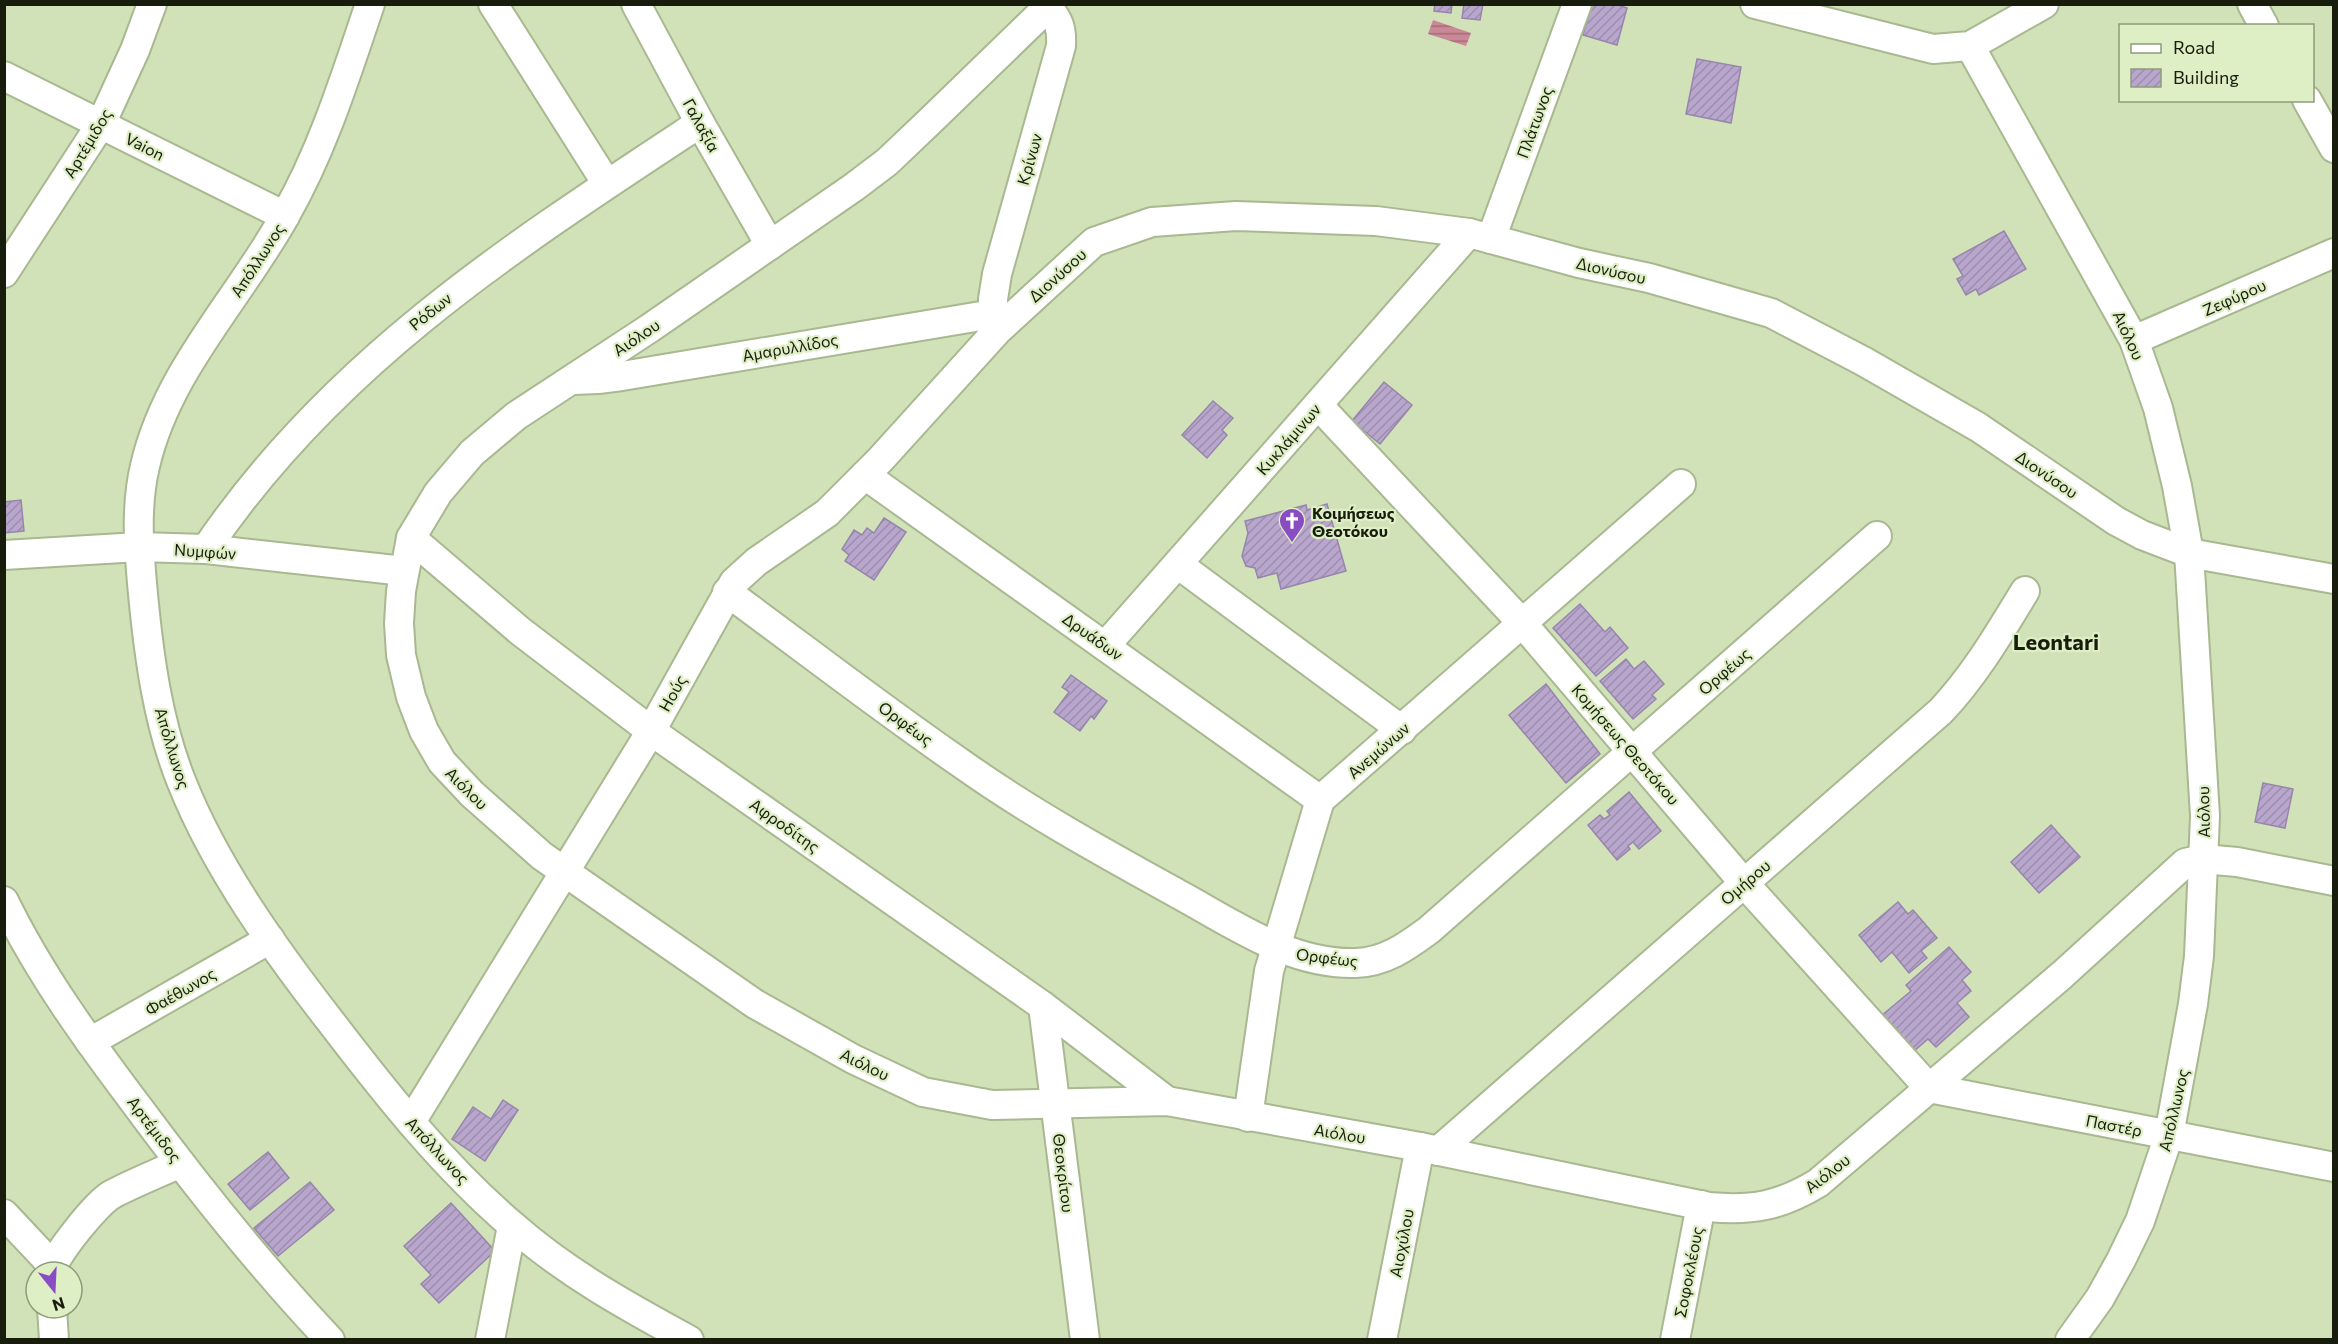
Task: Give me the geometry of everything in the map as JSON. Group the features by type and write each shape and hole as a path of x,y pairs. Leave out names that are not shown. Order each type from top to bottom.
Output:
{"street":[{"name":"Αρτέμιδος","path":"4,273 101,124 153,4"},
{"name":"Απόλλωνος","path":"370,4 330,117 302,184 285,216 199,347 173,391 157,428 146,462 139,495 139,548 148,641 160,711 181,782 217,855 270,939 362,1063 411,1122 446,1161 512,1226 577,1273 689,1340"},
{"path":"493,4 607,184"},
{"name":"Γαλαξία","path":"636,4 700,123 770,244"},
{"name":"Πλάτωνος","path":"1480,236 1577,4"},
{"path":"1755,4 1933,49 1970,46 2044,4"},
{"path":"2252,4 2263,24"},
{"name":"Αιόλου","path":"1049,6 887,162 812,218 516,416 472,453 438,493 411,538 404,571 399,623 401,655 411,697 430,744 442,762 472,794 542,856 755,1004 853,1059 923,1092 992,1105 1167,1101 1429,1149 1701,1205 1750,1209 1767,1207 1818,1184 2062,975 2185,863 2203,859 2205,816 2189,553 2174,474 2158,408 2134,340 1970,46"},
{"name":"Κρίνων","path":"998,319 993,299 997,274 1061,46 1062,31 1049,6"},
{"name":"Vaion","path":"4,76 285,216"},
{"path":"2308,102 2334,148"},
{"name":"Ρόδων","path":"206,549 266,470 369,362 458,288 607,184 700,123"},
{"name":"Διονύσου","path":"998,319 1094,242 1152,222 1236,216 1376,221 1480,236 1579,263 1649,278 1779,316 1978,427 2127,527 2165,545 2189,553 2334,579"},
{"name":"Κυκλάμινων","path":"1106,645 1318,405 1480,236"},
{"name":"Ζεφύρου","path":"2134,340 2334,253"},
{"name":"Αμαρυλλίδος","path":"572,380 622,376 998,319"},
{"name":"Ηούς","path":"411,1122 651,731 734,582 756,562 827,513 865,475 998,319"},
{"name":"Κομήσεως Θεοτόκου","path":"1318,405 1523,624 1744,883 1929,1089"},
{"name":"Δρυάδων","path":"865,475 1320,800"},
{"name":"Ανεμώνων","path":"1320,800 1681,484"},
{"name":"Ορφέως","path":"727,592 963,765 1079,839 1276,947 1307,956 1355,963 1389,956 1408,946 1877,536"},
{"name":"Αφροδίτης","path":"411,538 520,631 651,731 1043,1006 1167,1101"},
{"name":"Νυμφών","path":"4,555 139,548 206,549 404,571"},
{"path":"1179,565 1402,730"},
{"name":"Ομήρου","path":"1429,1149 1744,883 1947,704 1986,654 2025,591"},
{"path":"1248,1117 1269,971 1320,800"},
{"name":"Απόλλωνος","path":"2070,1340 2100,1298 2140,1221 2169,1136 2193,1004 2199,956 2203,859"},
{"path":"2203,859 2237,862 2334,881"},
{"name":"Αρτέμιδος","path":"4,901 35,959 90,1042 180,1163 280,1287 330,1340"},
{"name":"Φαέθωνος","path":"90,1042 270,939"},
{"name":"Θεοκρίτου","path":"1043,1006 1085,1340"},
{"name":"Παστέρ","path":"1929,1089 2334,1167"},
{"name":"Αιοχύλου","path":"1382,1340 1429,1149"},
{"path":"56,1260 63,1247 109,1197 180,1163"},
{"name":"Σοφοκλέους","path":"1676,1340 1701,1205"},
{"path":"4,1214 45,1260"},
{"path":"490,1340 512,1226"},
{"path":"53,1320 54,1340"}],"shaded area":[{"path":"1433,20 1471,33 1466,46 1428,34"}],"building":[{"path":"1435,4 1452,4 1451,13 1434,11"},
{"path":"1464,4 1483,4 1480,20 1462,18"},
{"path":"1592,4 1615,4 1627,8 1617,45 1583,35"},
{"path":"1697,59 1741,67 1731,123 1686,114"},
{"path":"2004,231 2026,269 1979,295 1976,289 1966,295 1957,279 1963,276 1953,259"},
{"path":"1384,382 1412,405 1380,444 1352,421"},
{"path":"1213,401 1233,418 1222,430 1227,435 1207,458 1182,435"},
{"path":"21,500 24,531 4,533 4,502"},
{"name":"Κοιμήσεως Θεοτόκου","path":"1327,504 1346,571 1281,589 1277,573 1258,578 1255,568 1246,566 1242,556 1248,533 1245,521 1306,505 1307,510"},
{"path":"884,518 906,532 874,580 845,561 849,555 842,549 854,530 862,535 867,528 874,533"},
{"path":"1580,604 1605,632 1610,627 1628,648 1596,676 1553,628"},
{"path":"1626,659 1634,669 1644,661 1664,684 1652,695 1656,699 1633,719 1600,681"},
{"path":"1071,675 1107,701 1094,719 1091,716 1080,731 1054,712 1069,692 1062,687"},
{"path":"1546,684 1600,754 1566,783 1509,715"},
{"path":"2263,783 2293,789 2285,828 2255,822"},
{"path":"1629,792 1661,831 1639,849 1633,842 1628,846 1630,849 1617,860 1588,825 1600,815 1604,819 1610,815 1607,811"},
{"path":"2051,825 2080,857 2039,893 2011,862"},
{"path":"1898,902 1908,914 1913,910 1937,938 1921,951 1927,958 1909,973 1892,952 1881,962 1859,935"},
{"path":"1949,947 1971,972 1962,980 1971,991 1957,1003 1969,1017 1936,1047 1928,1039 1913,1052 1881,1016 1911,991 1906,985"},
{"path":"503,1100 518,1110 485,1161 452,1139 473,1107 491,1119"},
{"path":"268,1152 289,1178 250,1210 228,1184"},
{"path":"310,1182 334,1210 278,1256 254,1228"},
{"path":"451,1203 495,1251 439,1303 421,1284 431,1275 404,1246"}],"place":[{"name":"Κοιμήσεως Θεοτόκου","path":"1292,544"}],"district":[{"name":"Leontari","path":"2056,641"}]}
